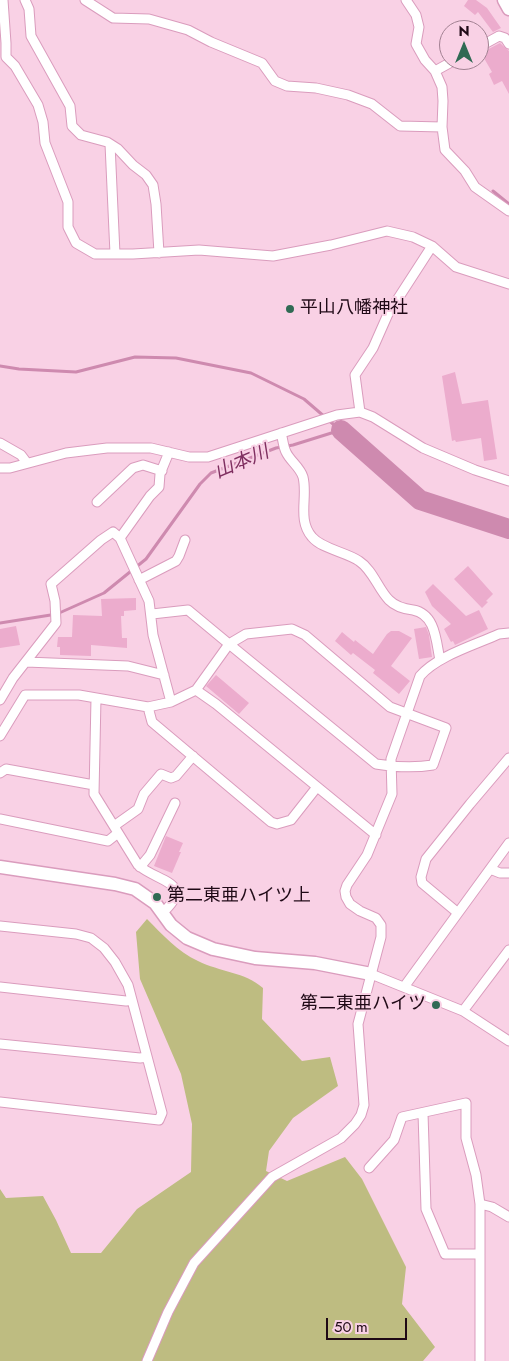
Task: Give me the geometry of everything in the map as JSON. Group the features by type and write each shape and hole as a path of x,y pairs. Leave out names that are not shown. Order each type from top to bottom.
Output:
{"street":[{"path":"3,0 6,43 3,58 15,66 38,105 43,122 45,142 68,202 68,227 76,243 95,254 199,250 273,256 331,245 387,231 413,237 432,246 456,267 509,284"},
{"path":"25,0 30,9 31,36 70,106 72,126 82,135 110,144 118,149 146,175 153,185 159,253"},
{"path":"85,0 113,18 149,19 188,30 211,42 262,63 275,81 287,86 316,88 348,94 372,104 400,126 442,127"},
{"path":"406,0 416,15 419,27 416,44 425,60 435,71 442,87 442,127 445,150 465,171 475,187 509,211"},
{"path":"504,0 509,9"},
{"path":"489,42 499,36 505,38 509,44"},
{"path":"435,71 439,69"},
{"path":"110,144 115,254"},
{"path":"360,412 355,375 373,348 388,314 432,246"},
{"path":"0,468 10,468 66,453 108,448 151,448 189,457 208,457 316,422 360,412 423,448 475,470 509,481"},
{"path":"281,433 286,452 303,478 306,530 313,539 359,560 366,566 394,605 417,611 427,617 433,626 440,660"},
{"path":"0,443 21,455 27,464"},
{"path":"120,538 150,496 159,487 162,471 169,452"},
{"path":"97,502 133,468 143,465 162,471"},
{"path":"0,700 56,623 55,601 51,584 101,540 113,532 120,538 149,601 152,614 153,636 171,702"},
{"path":"139,580 176,561 184,540"},
{"path":"0,736 25,696 79,696 148,707 171,702 196,690 229,644 246,634 292,630 305,635 390,707 446,728 433,765 392,767 376,764 229,644 188,610 152,614"},
{"path":"147,1361 168,1312 194,1264 272,1177 341,1138 361,1115 364,1105 358,1024 381,936 381,925 376,918 350,904 345,891 367,855 392,794 391,759 420,676 426,668 440,660 499,634 509,633"},
{"path":"26,662 128,666 164,675"},
{"path":"196,690 376,835"},
{"path":"96,698 94,794 140,867 169,882 175,889 177,896 174,903 162,913"},
{"path":"148,707 152,722 271,822 277,824 291,820 317,788"},
{"path":"0,819 108,841 116,830 138,809 144,794 161,774 171,778 176,776 193,756"},
{"path":"458,913 422,883 421,877 426,859 509,758"},
{"path":"0,774 6,769 94,785"},
{"path":"140,867 150,855 175,803"},
{"path":"404,987 509,843"},
{"path":"0,866 115,884 134,889 155,903 171,925 187,938 213,949 255,958 315,963 371,974 462,1011 509,1041"},
{"path":"490,869 500,873 509,873"},
{"path":"0,926 76,934 91,938 104,948 115,962 128,985 162,1113 159,1120 0,1102"},
{"path":"462,1011 509,950"},
{"path":"0,988 126,1001 132,1000"},
{"path":"0,1044 140,1058 148,1057"},
{"path":"369,1168 394,1140 402,1117 466,1103 466,1138 476,1175 480,1204 480,1361"},
{"path":"423,1112 426,1209 445,1254 480,1254"},
{"path":"480,1204 492,1207 509,1217"}],"shaded area":[{"path":"147,919 184,953 206,965 240,975 263,988 262,1019 302,1061 330,1057 338,1086 293,1118 269,1151 266,1171 287,1181 345,1157 362,1179 406,1267 402,1304 435,1347 423,1361 0,1361 0,1189 6,1198 43,1196 71,1253 101,1253 137,1209 191,1172 192,1124 181,1074 140,979 136,932"}],"building":[{"path":"468,0 476,0 487,8 501,28 493,32 489,27 489,20 484,20 478,12 475,15 464,6"},
{"path":"500,43 509,51 509,94 502,81 494,85 489,74 492,72 489,67 489,49"},
{"path":"455,372 462,404 488,400 497,459 484,461 481,438 452,441 442,376"},
{"path":"468,566 493,594 482,608 454,579"},
{"path":"433,584 466,616 479,610 488,629 455,645 453,641 451,642 444,629 451,624 432,606 425,592"},
{"path":"136,598 136,610 124,611 124,616 121,616 122,638 127,638 127,648 91,645 91,656 60,655 60,647 57,647 58,637 72,637 73,615 102,616 101,599"},
{"path":"16,626 20,645 0,648 0,629"},
{"path":"426,627 432,657 419,659 414,629"},
{"path":"391,631 399,631 412,638 391,666 410,681 399,694 373,673 375,670 353,653 351,655 335,641 342,632 373,654"},
{"path":"216,675 249,703 239,714 206,686"},
{"path":"166,836 183,843 172,873 154,866"}],"waterway":[{"path":"493,191 509,204"},
{"path":"0,366 76,372 135,357 176,358 251,373 304,399 340,430"},
{"name":"山本川","path":"0,623 57,614 104,593 146,559 200,484 211,473 276,448 293,445 341,430"},
{"name":"山本川","path":"341,430 420,500 509,529"}],"place":[{"name":"平山八幡神社","path":"290,309"},
{"name":"第二東亜ハイツ上","path":"157,897"},
{"name":"第二東亜ハイツ","path":"436,1005"}]}
